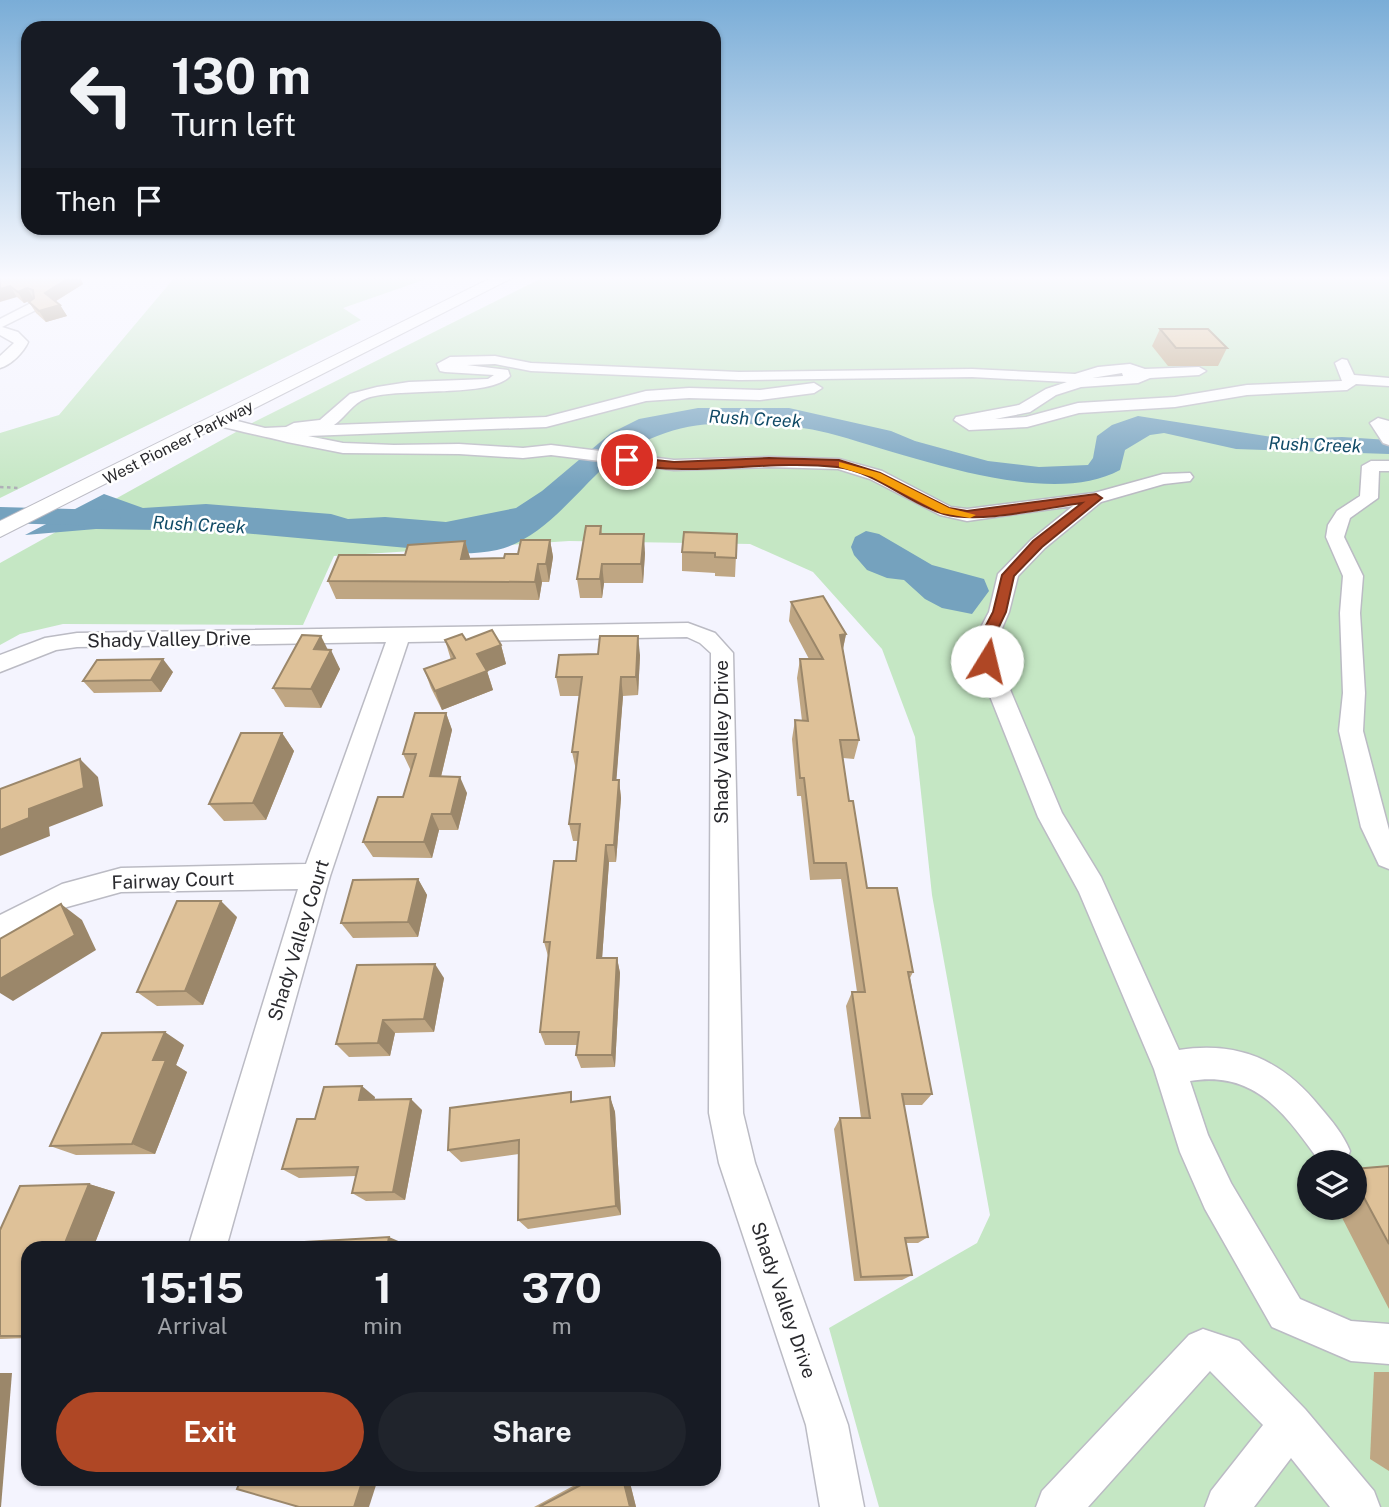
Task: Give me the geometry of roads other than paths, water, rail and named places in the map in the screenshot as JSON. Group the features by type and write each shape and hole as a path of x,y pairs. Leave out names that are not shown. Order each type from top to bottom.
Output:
{"main road":[{"name":"West Pioneer Parkway","path":"0,530 102,469 337,347"},
{"name":"West Pioneer Parkway","path":"102,469 218,421 365,347"},
{"path":"0,507 70,473"}],"street":[{"path":"0,364 19,347"},
{"path":"1144,373 1130,368 1098,371 1076,378 983,373 739,376 531,367 495,360 450,360 445,362 445,368 495,371 503,373 503,376 491,383 382,390 363,395 344,404 335,417 324,425 294,428 287,438 343,448 459,449 509,453 556,451 674,465 769,461 839,464 876,475 946,511 967,515 1096,498 1163,479 1184,477"},
{"path":"1144,373 1145,376 1139,379 1071,385 1051,392 1024,410 965,418 962,422 969,425 1027,422 1078,408 1165,403 1247,390 1347,385 1348,379 1342,363"},
{"path":"218,421 265,433 546,422 576,417 610,404 647,396 685,393 761,395 882,381 1043,382 1199,371"},
{"path":"1348,379 1389,382"},
{"path":"1389,466 1371,466 1369,498 1343,515 1337,525 1335,537 1353,576 1350,613 1354,693 1351,731 1374,827 1389,857"},
{"path":"1096,498 1038,544 1008,575 999,612 989,633 987,661 1051,817 1091,886 1170,1068 1187,1127 1208,1174 1286,1313 1351,1341 1389,1345"},
{"name":"Shady Valley Drive","path":"0,664 53,643 77,640 688,630 707,636 715,642 722,653 726,1113 737,1163 827,1425 842,1507"},
{"name":"Shady Valley Court","path":"209,1241 316,876 399,635"},
{"name":"Fairway Court","path":"0,931 38,906 90,885 121,880 316,876"},
{"path":"1170,1068 1200,1061 1239,1066 1268,1077 1300,1106 1332,1150"},
{"path":"1058,1507 1203,1349 1225,1355 1290,1424 1358,1507"},
{"path":"1227,1507 1290,1424"}],"water":[{"path":"698,408 789,408 891,431 915,441 988,461 1039,467 1088,465 1093,458 1097,436 1112,425 1138,416 1284,439 1342,437 1389,440 1389,454 1236,449 1164,433 1150,435 1125,450 1120,470 1090,481 1054,484 975,474 814,430 770,425 712,424 665,433 636,446 598,473 540,529 512,545 486,552 441,552 221,531 96,529 25,535 104,494 143,508 206,504 331,514 348,519 385,517 446,522 516,508 542,491 611,433 639,419"},
{"path":"866,531 879,534 932,565 984,579 989,591 972,614 942,608 925,599 904,580 887,578 867,570 854,555 851,547 855,537"}],"waterway":[{"name":"Rush Creek","path":"0,515 108,518"}]}
